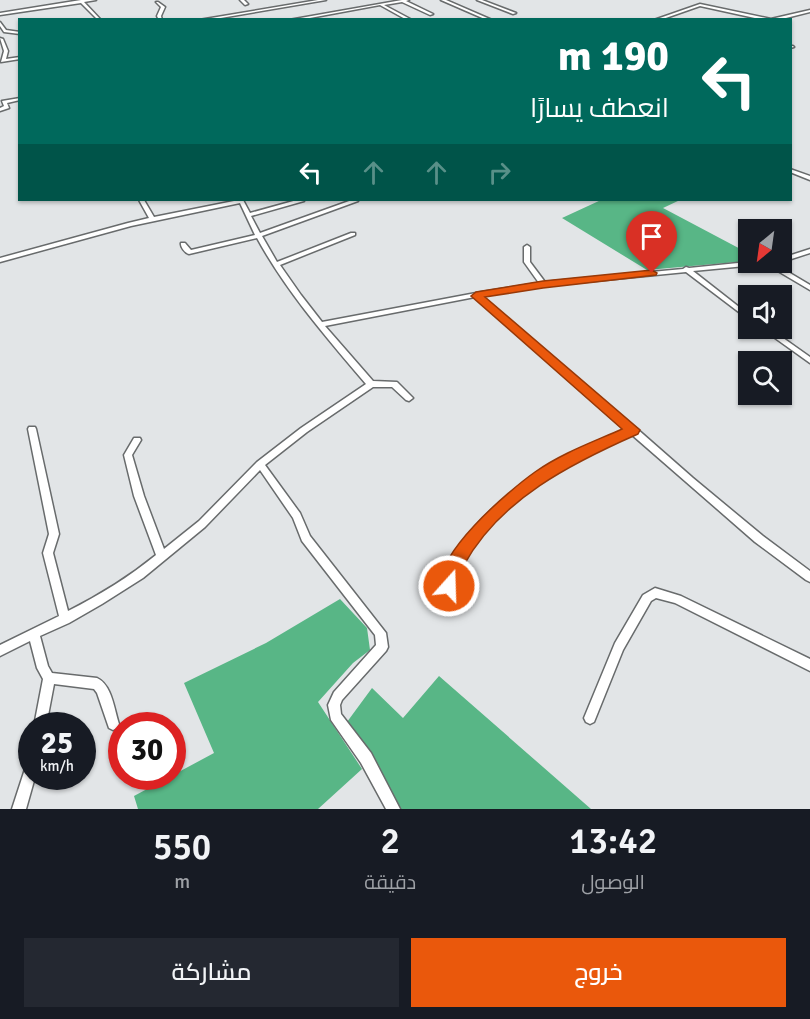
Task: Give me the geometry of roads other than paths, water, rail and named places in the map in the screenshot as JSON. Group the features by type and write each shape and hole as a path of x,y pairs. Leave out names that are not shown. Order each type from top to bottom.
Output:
{"street":[{"path":"0,14 94,0"},
{"path":"242,0 246,4"},
{"path":"212,18 324,0"},
{"path":"301,18 405,0 431,14"},
{"path":"443,0 486,18"},
{"path":"479,0 514,13"},
{"path":"81,1 98,18"},
{"path":"157,3 162,7 160,18"},
{"path":"380,4 407,18"},
{"path":"661,18 700,5 762,18"},
{"path":"780,18 810,11"},
{"path":"0,23 4,31 18,33"},
{"path":"1,39 6,51 2,61"},
{"path":"2,61 18,58"},
{"path":"0,110 8,107 4,102 18,99"},
{"path":"792,171 810,178"},
{"path":"143,201 152,218"},
{"path":"0,260 152,218 236,201"},
{"path":"241,201 257,236 275,265 320,325 371,384"},
{"path":"248,215 298,201"},
{"path":"183,244 189,252 257,236 353,201"},
{"path":"275,265 353,234"},
{"path":"527,247 527,262 543,284"},
{"path":"792,257 810,251"},
{"path":"320,325 543,284 738,266"},
{"path":"686,270 738,309"},
{"path":"786,273 810,288"},
{"path":"476,296 751,532 810,577"},
{"path":"779,339 810,361"},
{"path":"0,651 98,601 162,558 202,524 260,464 304,430 371,384 394,384 409,398"},
{"path":"32,429 54,534 48,553 65,619"},
{"path":"449,586 451,575 459,558 478,533 506,504 542,476 576,455 633,430"},
{"path":"137,440 128,455 139,496 162,558"},
{"path":"260,464 297,516 306,538 380,633 382,647 338,696 334,705 335,716 366,758 393,809"},
{"path":"590,718 619,647 647,598 655,593 677,599 810,665"},
{"path":"34,635 48,678 42,712"},
{"path":"48,678 98,684 102,689 109,712"},
{"path":"19,809 25,790"}]}
